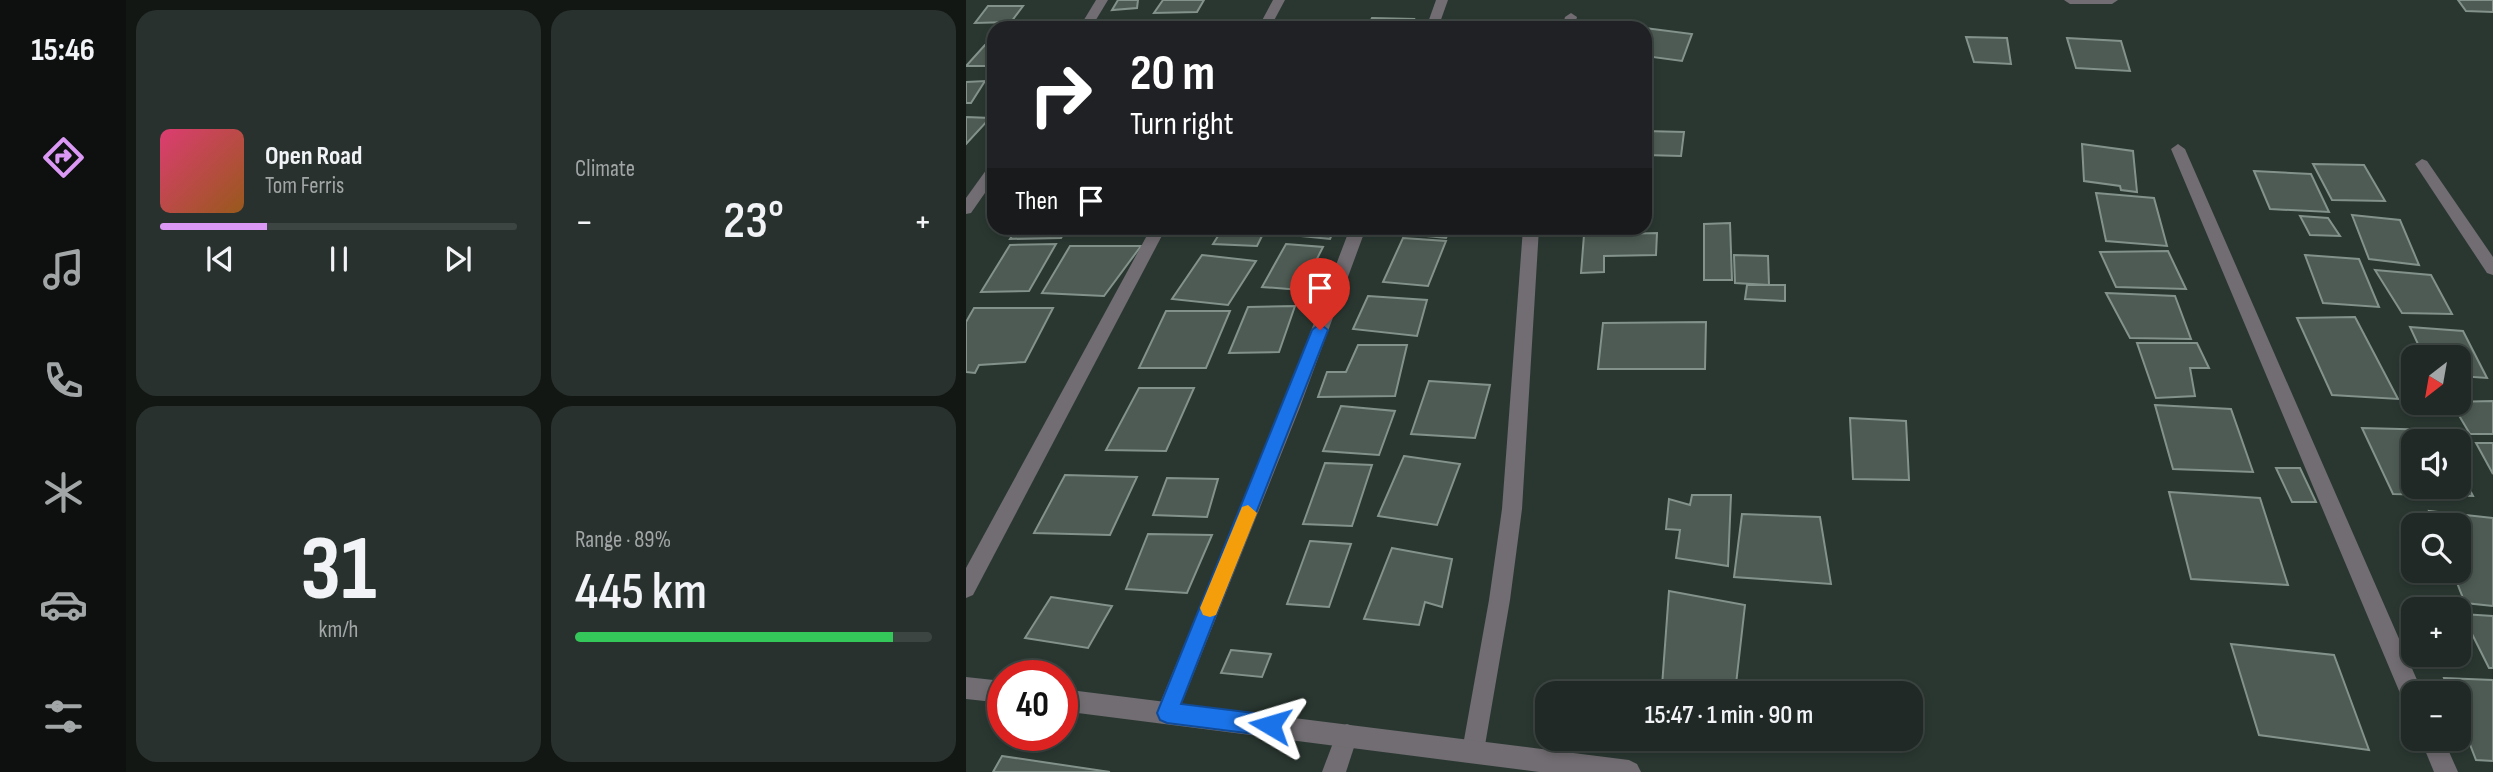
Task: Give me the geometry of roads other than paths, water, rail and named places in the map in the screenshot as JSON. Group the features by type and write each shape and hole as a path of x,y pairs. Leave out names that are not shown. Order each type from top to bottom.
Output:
{"street":[{"path":"1089,21 1102,0"},
{"path":"1268,21 1279,0"},
{"path":"1434,21 1442,0"},
{"path":"2070,0 2112,0"},
{"path":"2178,149 2406,681"},
{"path":"2422,164 2493,269"},
{"path":"966,209 987,179"},
{"path":"966,588 1154,235"},
{"path":"1167,713 1291,407 1355,235"},
{"path":"1473,751 1512,511 1523,293 1530,235"},
{"path":"966,688 987,690"},
{"path":"1078,702 1629,772"},
{"path":"1334,772 1347,735"},
{"path":"2437,751 2446,772"}]}
